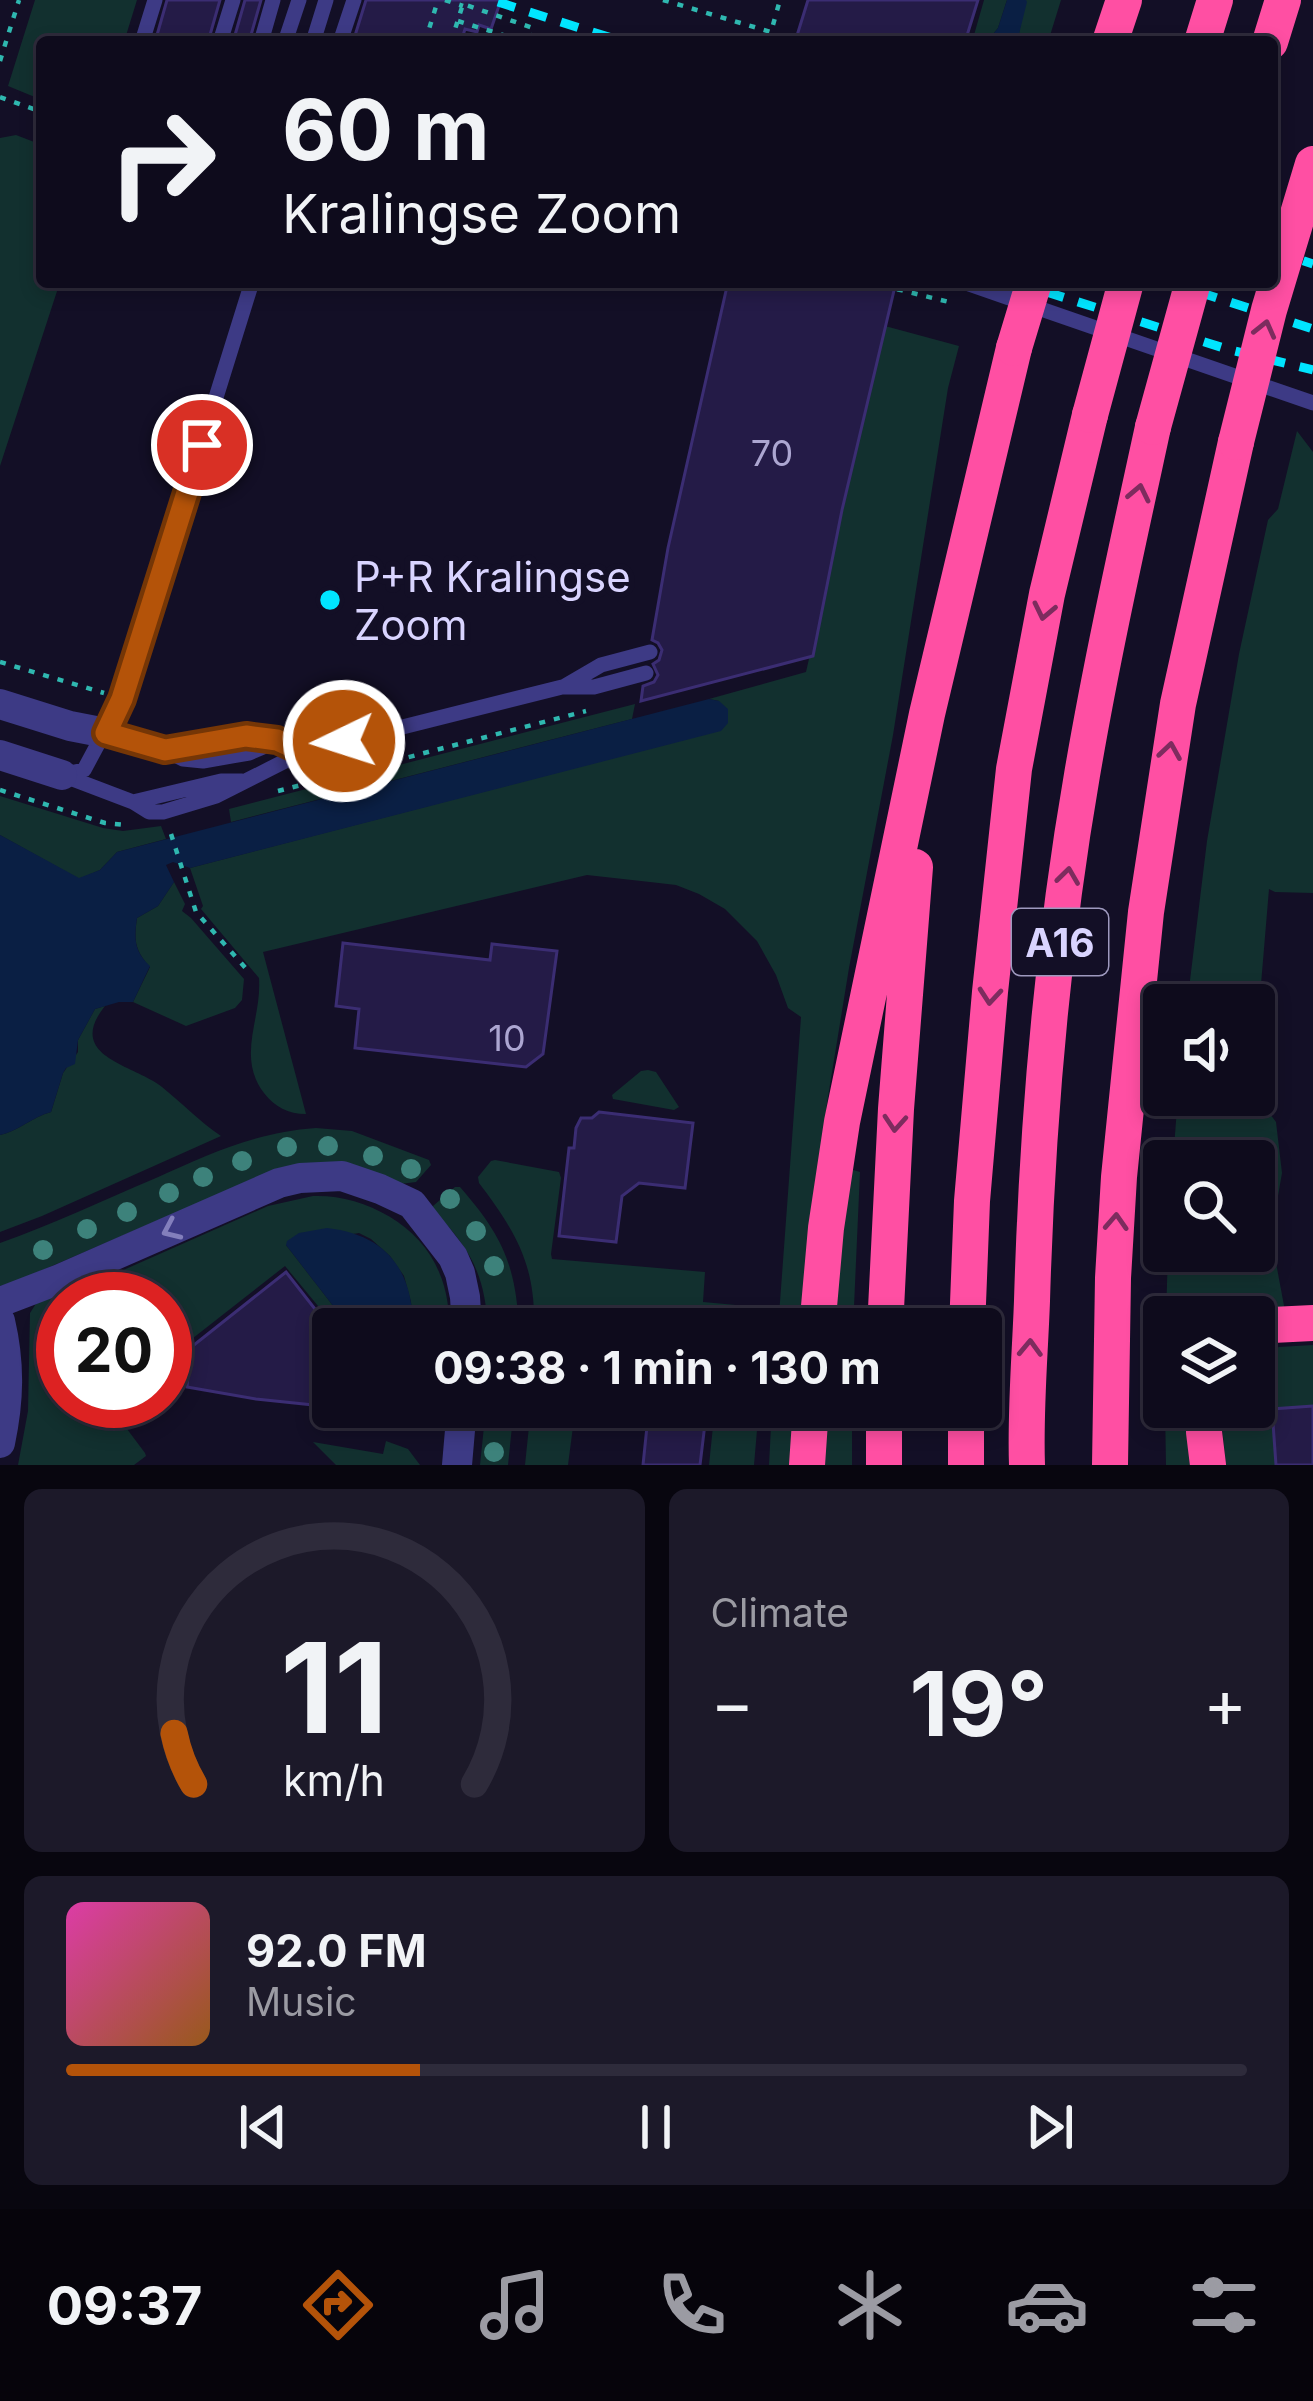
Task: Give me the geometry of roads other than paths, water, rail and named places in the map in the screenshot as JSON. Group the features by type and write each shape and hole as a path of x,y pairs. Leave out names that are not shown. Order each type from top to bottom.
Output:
{"highway":[{"path":"1112,36 1124,0"},
{"path":"1204,36 1215,0"},
{"path":"1272,36 1283,0"},
{"name":"A16","path":"1278,283 1313,164"},
{"path":"819,1308 842,1122 927,714 1000,398 1032,288"},
{"name":"A16","path":"968,1308 972,1201 1014,769 1047,594 1124,288"},
{"name":"A16","path":"1027,1465 1034,1219 1052,1003 1081,778 1153,427 1191,288"},
{"name":"A16","path":"1110,1465 1119,1177 1146,912 1178,704 1236,442 1276,288"},
{"path":"886,1308 896,1109 927,714"},
{"path":"1275,1324 1313,1323"},
{"path":"807,1465 810,1428"},
{"path":"884,1428 884,1465"},
{"path":"966,1428 966,1465"},
{"path":"1204,1428 1208,1465"}],"street":[{"path":"0,704 106,733"},
{"path":"0,755 62,775"},
{"path":"0,1302 61,1280 279,1183 342,1176 412,1204 442,1240 460,1273 464,1308"},
{"path":"0,1321 9,1386 0,1443"},
{"path":"457,1465 460,1428"}],"lane":[{"path":"144,36 155,0"},
{"path":"222,36 233,0"},
{"path":"263,36 273,0"},
{"path":"287,36 299,0"},
{"path":"315,36 326,0"},
{"path":"342,36 354,0"},
{"path":"62,775 84,770 122,699 250,288"},
{"path":"980,288 1313,403"},
{"path":"562,687 601,665 650,652"},
{"path":"62,775 133,802 221,781 244,781 303,752 562,687 594,687 646,673"},
{"path":"106,733 183,759 203,761 249,752 277,740 303,752"}],"water":[{"path":"1007,0 1026,0 1018,36 992,36"},
{"path":"709,699 728,709 728,723 721,731 190,868 173,862 166,865 174,882 158,906 137,918 136,944 150,966 133,1002 95,1009 78,1040 75,1064 63,1073 51,1112 0,1135 0,835 79,878 100,870 117,852"},
{"path":"327,1228 381,1247 402,1273 412,1308 335,1308 286,1245 299,1233"}],"railway":[{"path":"498,2 605,36"},
{"path":"1278,252 1313,264"},
{"path":"1034,288 1227,349 1313,370"},
{"path":"1187,288 1313,329"}],"place":[{"name":"P+R Kralingse Zoom","path":"330,600"}]}
